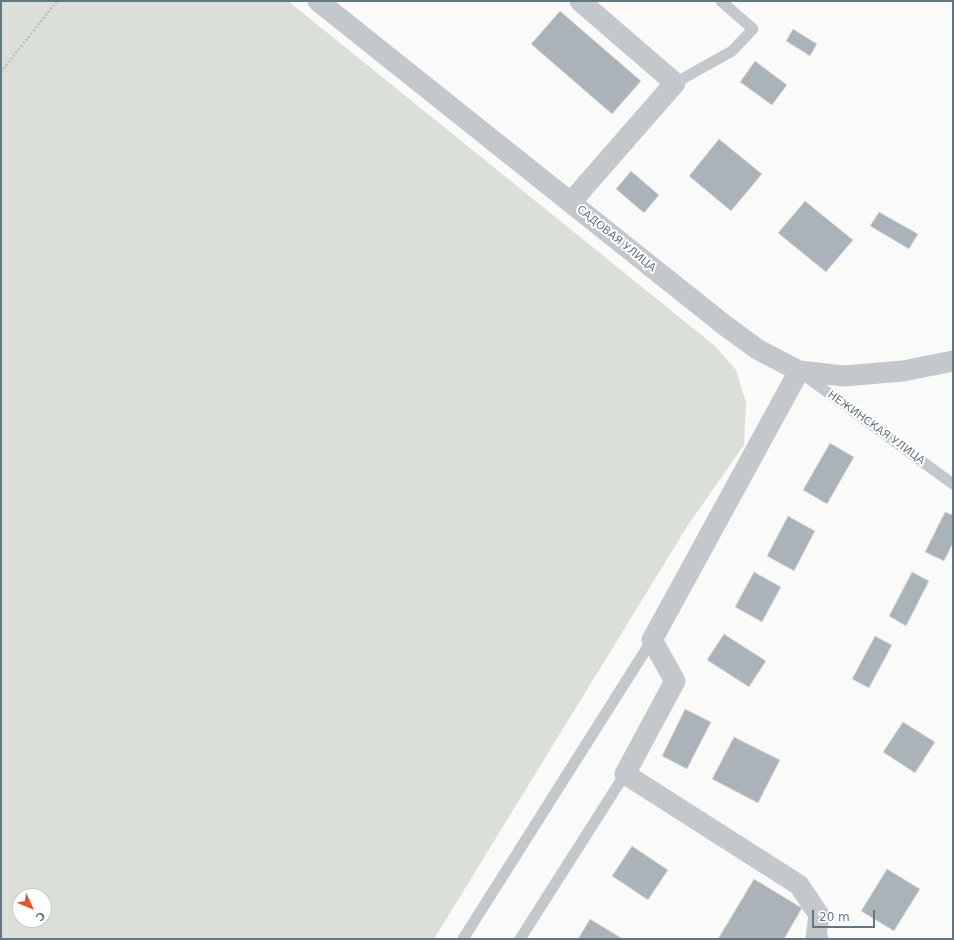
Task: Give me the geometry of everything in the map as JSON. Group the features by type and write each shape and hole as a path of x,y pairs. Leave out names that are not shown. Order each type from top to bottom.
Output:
{"street":[{"name":"САДОВАЯ УЛИЦА","path":"318,1 723,324 757,348 799,371 844,376 903,371 953,360"},
{"path":"571,202 675,83 580,1"},
{"path":"799,371 652,640 675,681 625,774 799,885 819,915 816,939"}],"lane":[{"path":"675,83 732,51 753,29 721,1"},
{"name":"НЕЖИНСКАЯ УЛИЦА","path":"799,371 953,484"},
{"path":"462,939 652,640"},
{"path":"520,939 625,774"}],"path":[{"path":"1,72 57,1"}],"shaded area":[{"path":"1,1 288,1 715,346 736,370 746,403 744,445 688,525 434,939 1,939"}],"building":[{"path":"560,11 641,81 612,114 531,44"},
{"path":"793,29 817,44 810,56 786,41"},
{"path":"755,61 787,85 772,105 740,82"},
{"path":"719,139 762,174 731,211 689,176"},
{"path":"631,171 659,195 644,213 616,189"},
{"path":"805,201 853,240 826,272 778,233"},
{"path":"879,212 918,234 909,249 870,226"},
{"path":"830,443 854,457 827,504 803,490"},
{"path":"945,512 953,515 953,543 944,561 925,552"},
{"path":"788,516 815,531 794,571 767,556"},
{"path":"754,572 781,587 762,622 735,607"},
{"path":"912,572 929,581 906,626 889,616"},
{"path":"724,634 766,661 749,687 707,660"},
{"path":"875,636 892,645 869,688 852,679"},
{"path":"685,709 711,722 687,769 662,756"},
{"path":"903,722 935,742 915,773 883,752"},
{"path":"734,737 780,760 758,803 712,779"},
{"path":"632,846 668,870 648,900 612,876"},
{"path":"887,869 920,889 894,931 861,911"},
{"path":"754,879 802,908 784,939 718,939"},
{"path":"590,919 623,939 578,939"}]}
